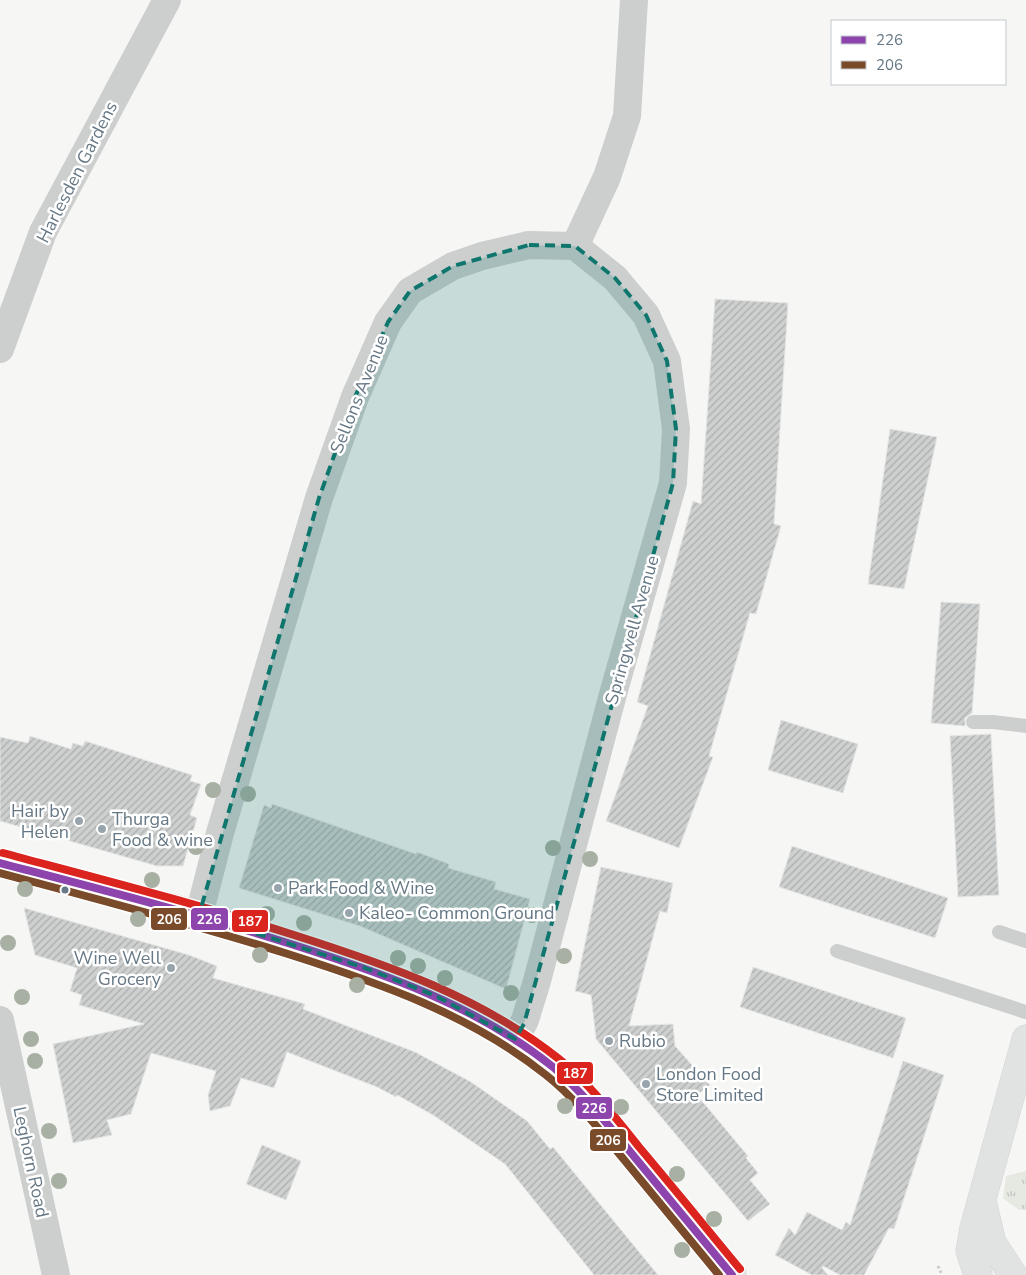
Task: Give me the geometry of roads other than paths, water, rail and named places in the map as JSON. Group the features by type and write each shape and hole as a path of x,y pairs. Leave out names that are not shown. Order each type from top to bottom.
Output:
{"main road":[{"path":"0,863 199,915 365,968 436,996 515,1039 554,1068 590,1103 732,1275"},
{"path":"978,1275 970,1251 974,1228 983,1203 1026,1039"},
{"path":"983,1203 992,1243 1015,1275 1026,1271"}],"street":[{"name":"Harlesden Gardens","path":"0,349 43,232 167,0"},
{"path":"575,246 607,177 627,116 634,0"},
{"name":"Sellons Avenue","path":"199,915 220,833 319,498 355,397 388,322 410,291 453,266 482,256 530,245 575,246"},
{"name":"Springwell Avenue","path":"515,1039 525,1020 537,981 611,704 673,483 676,429 667,360 646,316 615,278 575,246"},
{"name":"Leghorn Road","path":"0,1020 56,1275"}],"lane":[{"path":"973,722 993,722 1026,726"},
{"path":"999,932 1026,941"},
{"path":"837,951 1026,1012"}],"place":[{"name":"Hair by Helen","path":"79,821"},
{"name":"Thurga Food & wine","path":"102,829"},
{"name":"Park Food & Wine","path":"278,888"},
{"name":"Kaleo- Common Ground","path":"349,913"},
{"name":"Wine Well Grocery","path":"171,968"},
{"name":"Rubio","path":"609,1041"},
{"name":"London Food Store Limited","path":"646,1084"}]}
